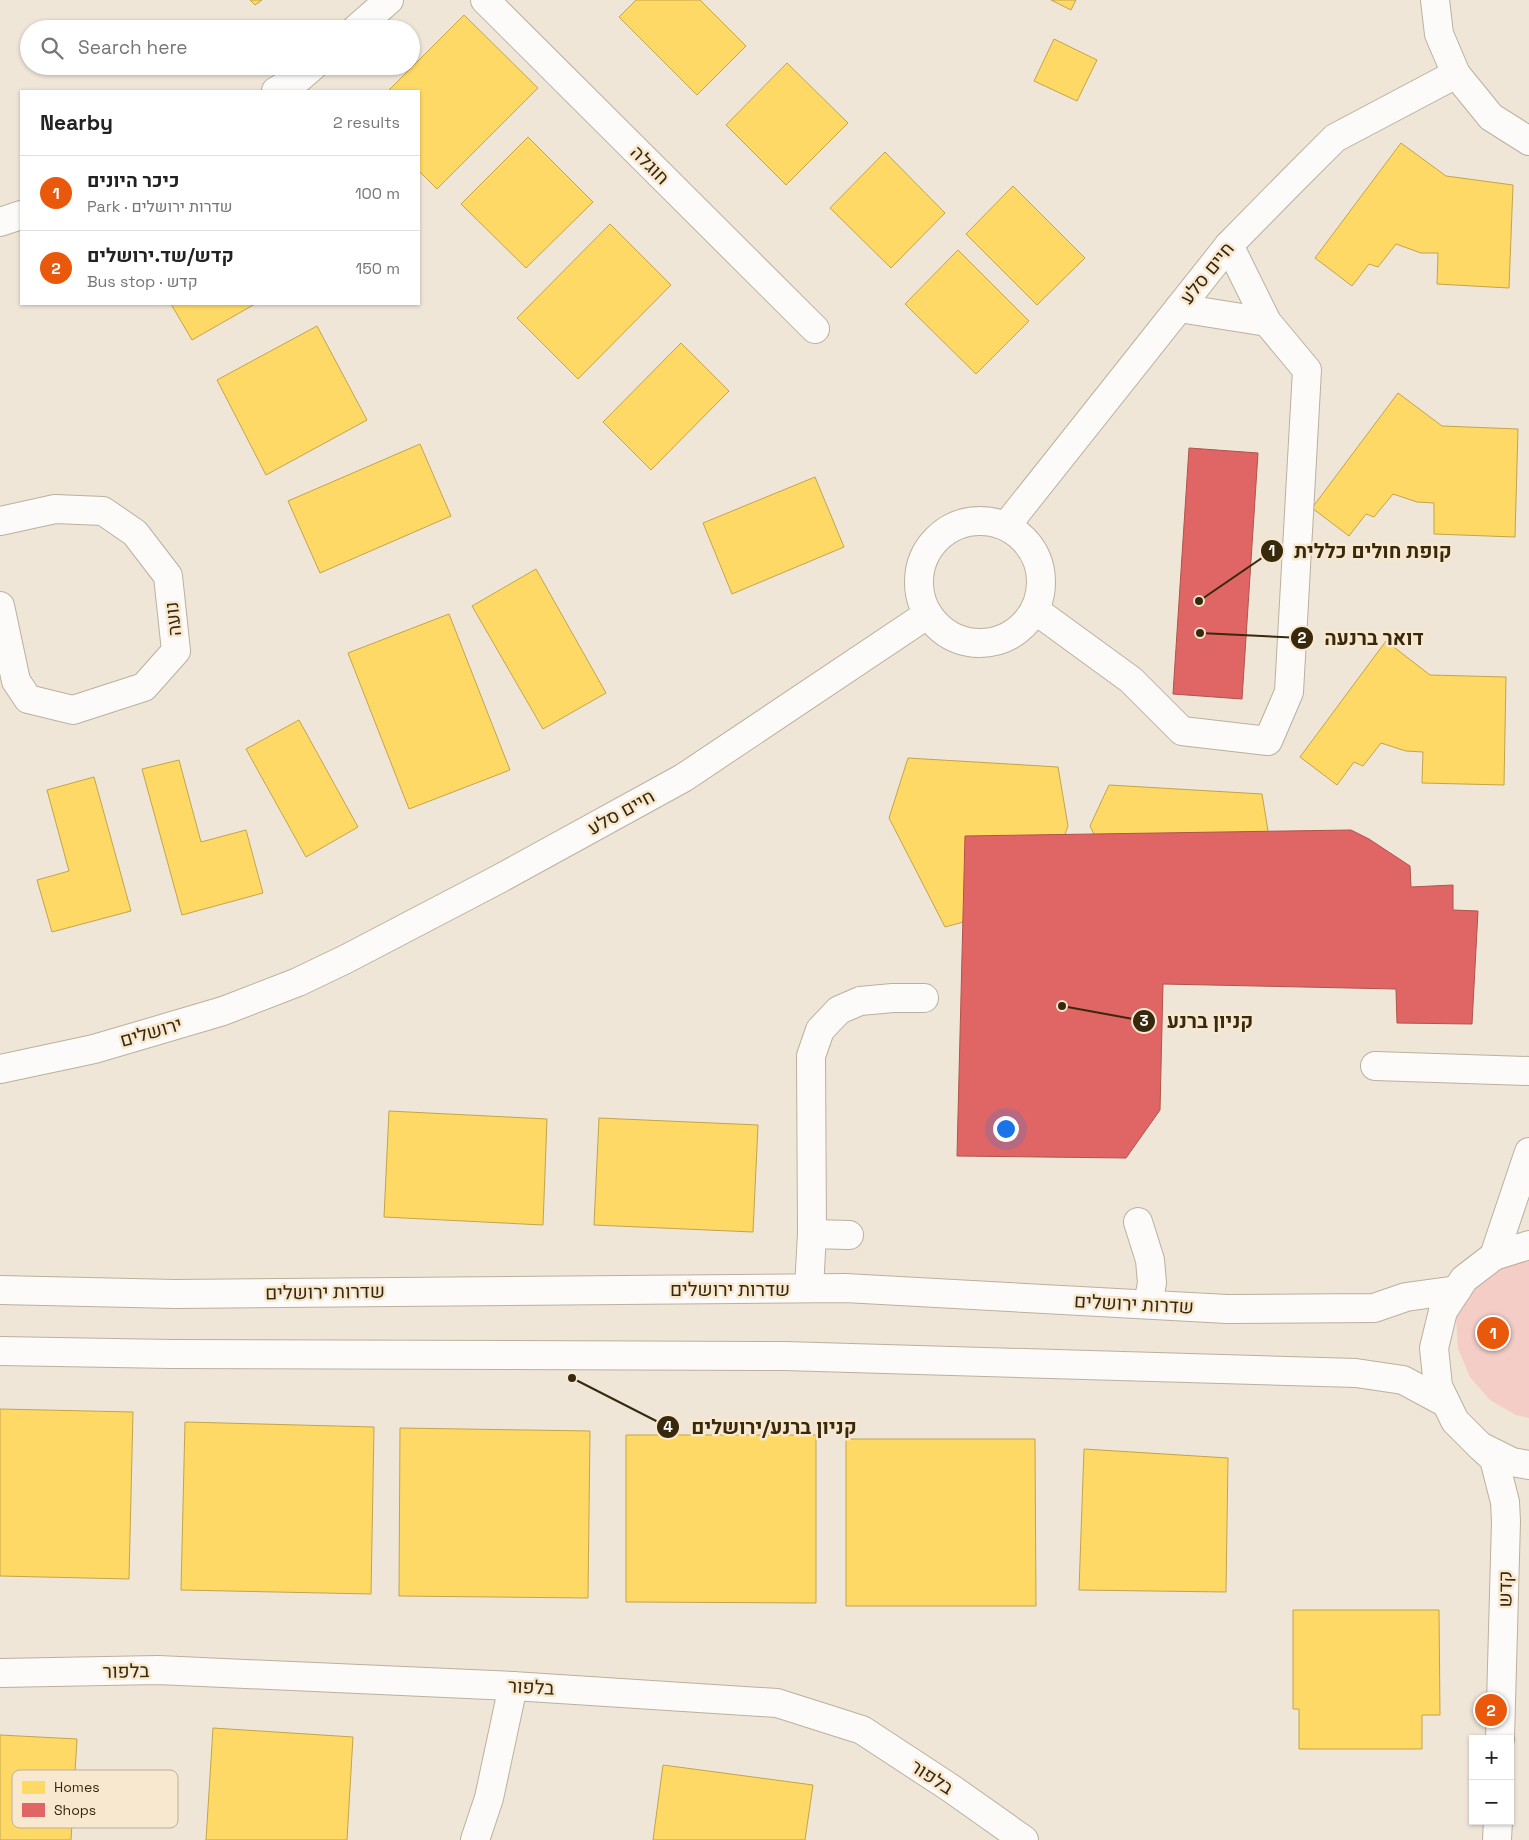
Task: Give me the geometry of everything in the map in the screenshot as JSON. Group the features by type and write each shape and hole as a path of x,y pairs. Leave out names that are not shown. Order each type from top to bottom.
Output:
{"street":[{"path":"366,20 389,0"},
{"name":"חוגלה","path":"485,0 815,329"},
{"path":"1435,0 1440,34 1456,74 1491,117 1529,141"},
{"name":"חיים סלע","path":"1006,526 1229,244 1335,138 1456,74"},
{"path":"278,90 302,75"},
{"path":"0,222 20,215"},
{"path":"1035,610 1131,680 1182,731 1268,741 1289,692 1307,370 1267,322 1229,244"},
{"path":"1179,308 1267,322"},
{"name":"נועה","path":"0,520 55,509 103,511 135,533 168,576 176,651 144,687 73,710 28,700 16,680 0,606"},
{"path":"987,521 1006,526 1023,538 1034,553 1040,572 1041,591 1035,610 1024,625 1010,636 992,642 974,643 956,638 940,628 928,614 920,596 919,576 924,557 934,541 950,528 968,522 987,521"},
{"name":"חיים סלע","path":"298,982 499,879 683,778 928,614"},
{"name":"ירושלים","path":"0,1070 94,1048 204,1016 298,982"},
{"path":"809,1288 812,1234 811,1056 820,1030 839,1010 860,1001 924,998"},
{"path":"1375,1066 1529,1071"},
{"path":"1494,1256 1529,1152"},
{"path":"1138,1222 1150,1260 1152,1283 1148,1304"},
{"path":"812,1234 849,1235"},
{"path":"1529,1245 1494,1256 1464,1279 1443,1311 1434,1348 1438,1386 1455,1421 1480,1446 1512,1462 1529,1465"},
{"name":"שדרות ירושלים","path":"0,1290 175,1294 844,1288 1227,1309 1374,1308 1406,1296 1457,1290"},
{"path":"0,1351 171,1354 785,1356 1356,1373 1403,1380 1446,1403"},
{"name":"קדש","path":"1480,1446 1494,1459 1505,1502 1500,1735"},
{"name":"בלפור","path":"0,1673 158,1670 513,1686 777,1703 862,1730 952,1789 1024,1840"},
{"path":"475,1840 489,1798 513,1686"},
{"path":"1497,1840 1498,1825"}],"shaded area":[{"path":"1529,1235 1529,1418 1516,1415 1490,1400 1470,1377 1458,1349 1456,1317 1465,1285"}],"building: Homes":[{"path":"250,0 262,0 255,5"},
{"path":"636,0 700,0 746,46 697,95 619,17"},
{"path":"1051,0 1076,0 1071,10"},
{"path":"464,15 538,88 437,189 420,172 420,90 389,90 404,75 420,75 420,59"},
{"path":"1054,39 1097,60 1077,101 1034,81"},
{"path":"787,63 848,123 786,185 726,125"},
{"path":"528,137 593,202 526,268 461,204"},
{"path":"1401,143 1446,176 1513,185 1509,288 1437,284 1438,253 1421,253 1396,244 1378,267 1369,264 1352,286 1315,258"},
{"path":"885,152 945,213 891,268 830,208"},
{"path":"1013,186 1085,258 1037,305 966,234"},
{"path":"610,224 671,285 578,379 517,318"},
{"path":"958,250 1029,321 976,374 905,304"},
{"path":"172,305 253,305 192,340"},
{"path":"317,326 367,420 266,475 217,380"},
{"path":"681,343 729,391 651,470 603,422"},
{"path":"1398,393 1442,426 1518,429 1515,537 1434,534 1434,503 1417,502 1393,494 1374,517 1366,514 1349,536 1312,508"},
{"path":"420,444 451,516 320,573 288,501"},
{"path":"815,477 844,547 732,594 703,523"},
{"path":"536,569 606,693 543,729 472,606"},
{"path":"449,614 510,770 409,809 348,653"},
{"path":"1386,641 1430,675 1506,677 1504,785 1422,783 1423,752 1406,751 1381,743 1363,766 1354,762 1337,785 1300,757"},
{"path":"299,720 358,827 306,857 246,749"},
{"path":"908,758 1058,767 1068,826 1033,924 992,917 990,875 970,881 971,920 945,927 889,818"},
{"path":"179,760 201,842 246,830 263,893 182,915 142,769"},
{"path":"94,777 131,911 52,932 37,880 69,871 47,790"},
{"path":"1109,785 1262,794 1269,837 1235,932 1198,924 1183,886 1164,880 1175,924 1139,927 1090,826"},
{"path":"389,1111 547,1119 543,1225 384,1217"},
{"path":"599,1118 758,1125 753,1232 594,1225"},
{"path":"0,1409 133,1412 129,1579 0,1576"},
{"path":"185,1422 374,1427 371,1594 181,1590"},
{"path":"400,1428 590,1431 588,1598 399,1596"},
{"path":"626,1435 816,1435 816,1603 626,1602"},
{"path":"846,1439 1035,1439 1036,1606 846,1606"},
{"path":"1084,1449 1228,1458 1226,1592 1079,1590"},
{"path":"1293,1610 1439,1610 1440,1715 1422,1715 1422,1749 1299,1749 1299,1709 1293,1709"},
{"path":"213,1728 353,1737 347,1840 206,1840"},
{"path":"0,1735 77,1739 75,1770 12,1770 12,1828 72,1828 71,1840 0,1840"},
{"path":"663,1765 813,1785 805,1840 653,1840"}],"building: Shops":[{"path":"1189,448 1258,453 1242,699 1173,694"},
{"path":"1351,830 1369,839 1410,866 1411,887 1453,885 1453,910 1478,911 1472,1024 1397,1023 1396,989 1163,984 1160,1110 1126,1158 957,1156 965,836"}],"place":[{"name":"קופת חולים כללית","path":"1199,601"},
{"name":"דואר ברנעה","path":"1200,633"},
{"name":"קניון ברנע","path":"1062,1006"},
{"name":"כיכר היונים","path":"1493,1333"},
{"name":"קניון ברנע/ירושלים","path":"572,1378"},
{"name":"קדש/שד.ירושלים","path":"1491,1710"}]}
